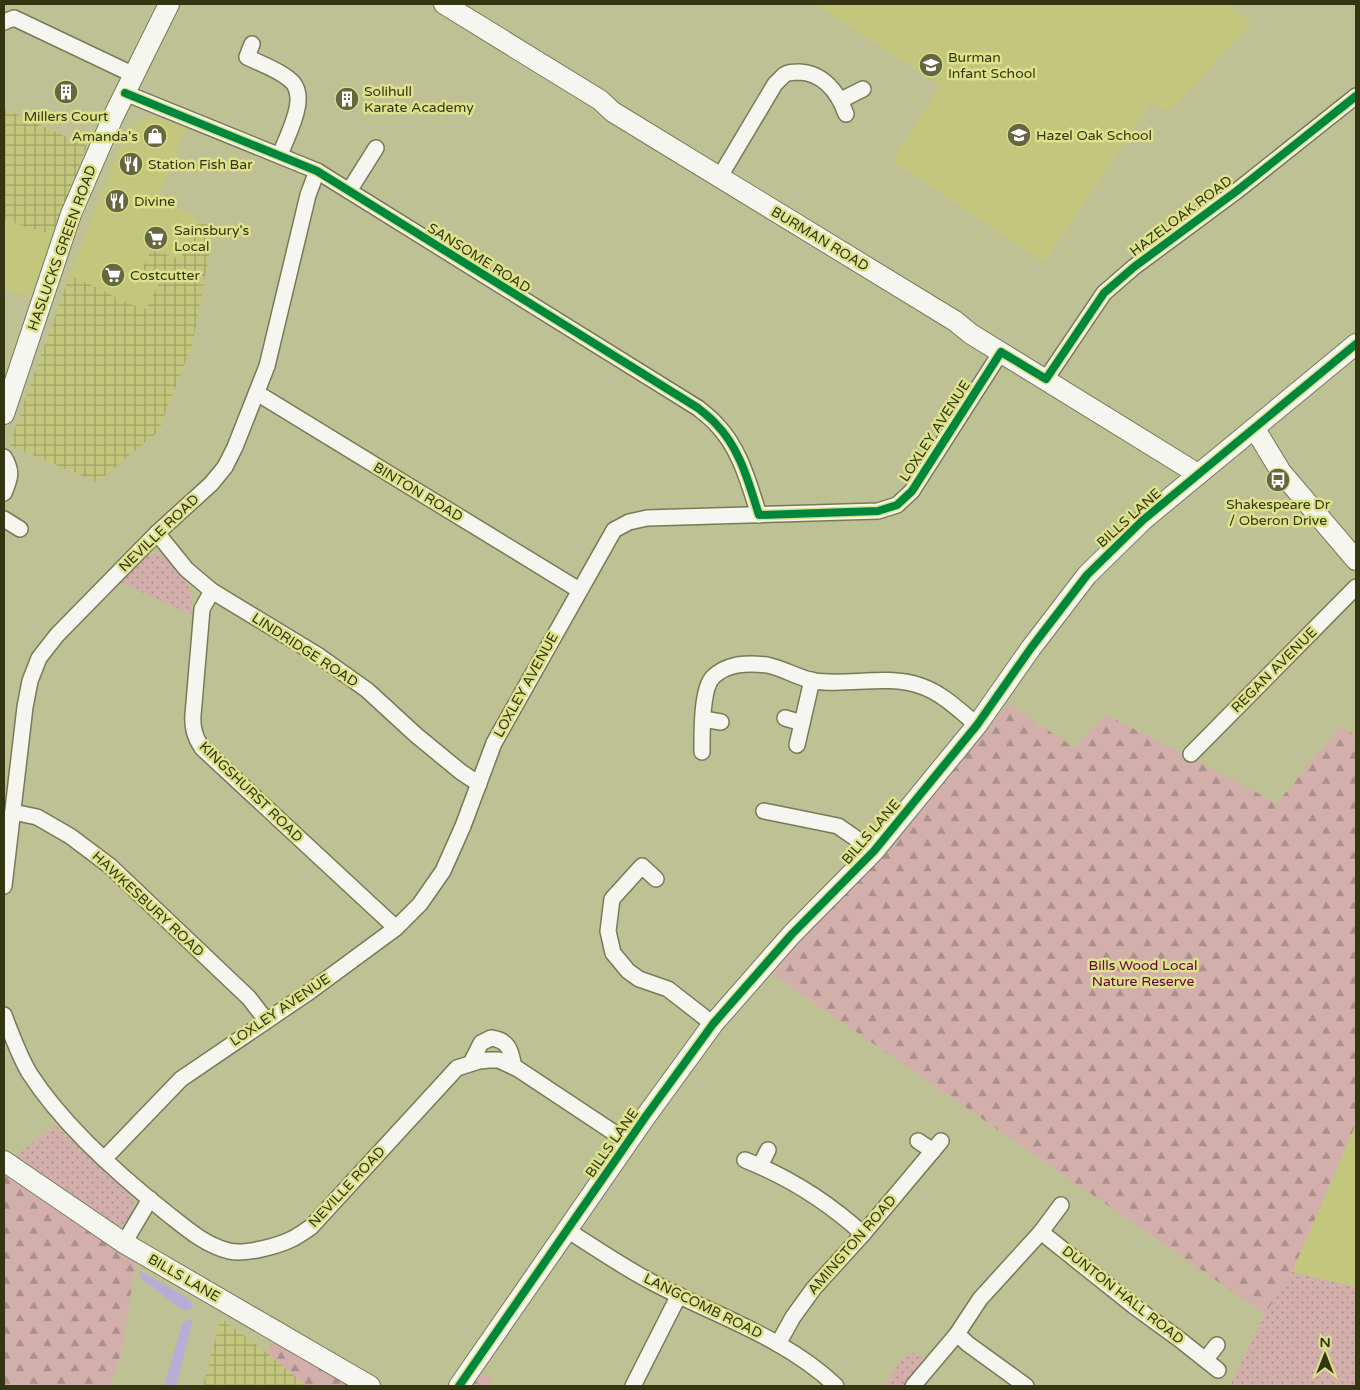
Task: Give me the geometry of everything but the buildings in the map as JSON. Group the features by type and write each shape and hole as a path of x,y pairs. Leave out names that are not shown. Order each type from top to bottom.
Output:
{"street":[{"name":"HASLUCKS GREEN ROAD","path":"4,414 71,214 129,84 169,4"},
{"name":"BURMAN ROAD","path":"444,4 600,100 613,112 955,321 972,334 1198,474"},
{"path":"4,22 14,18 129,84"},
{"path":"252,44 247,58 290,79 299,93 298,107 280,155"},
{"path":"720,178 776,84 783,76 791,72 807,72 819,78 830,86 843,107 863,89"},
{"name":"SANSOME ROAD","path":"129,84 317,171 698,408 717,424 730,443 746,472 759,515"},
{"name":"HAZELOAK ROAD","path":"1046,379 1104,292 1134,267 1238,190 1356,96"},
{"path":"349,192 376,148"},
{"name":"NEVILLE ROAD","path":"4,886 25,707 30,681 39,658 57,635 158,533 211,484 225,467 267,366 308,194 317,171"},
{"name":"BILLS LANE","path":"460,1386 628,1142 713,1024 792,934 874,851 977,725 1031,648 1087,576 1143,520 1356,344"},
{"name":"LOXLEY AVENUE","path":"104,1159 180,1079 309,992 396,928 420,904 443,871 464,826 494,743 614,530 629,522 647,518 878,511 897,506 912,491 1001,352"},
{"name":"BINTON ROAD","path":"257,393 579,590"},
{"path":"1255,428 1281,472 1356,558"},
{"path":"4,457 11,473 4,493"},
{"path":"4,519 20,529"},
{"name":"LINDRIDGE ROAD","path":"158,533 186,569 212,591 319,656 367,690 416,735 461,772 479,784"},
{"name":"REGAN AVENUE","path":"1191,754 1356,587"},
{"name":"KINGSHURST ROAD","path":"212,591 202,609 192,727 195,738 202,748 396,928"},
{"path":"702,752 705,696 711,679 721,671 736,665 768,665 812,680 845,683 885,679 919,685 940,696 977,725"},
{"path":"797,745 812,680"},
{"path":"785,718 802,723"},
{"path":"703,719 721,722"},
{"path":"764,811 838,826 874,851"},
{"name":"HAWKESBURY ROAD","path":"13,812 37,817 70,836 110,866 249,998 266,1020"},
{"path":"656,878 642,866 612,899 608,931 613,953 628,971 639,979 668,989 713,1024"},
{"name":"NEVILLE ROAD","path":"4,1015 28,1072 48,1101 104,1159 150,1199 202,1240 230,1252 245,1252 271,1247 292,1239 311,1227 457,1068 470,1063 499,1060 514,1067 628,1142"},
{"name":"NEVILLE ROAD","path":"470,1063 481,1043 491,1038 503,1041 512,1056 514,1067"},
{"name":"AMINGTON ROAD","path":"778,1344 793,1316 814,1288 863,1234 937,1146 918,1141"},
{"path":"760,1166 768,1150"},
{"path":"745,1160 794,1183 842,1215 863,1234"},
{"name":"BILLS LANE","path":"4,1161 124,1243 370,1386"},
{"path":"124,1243 150,1199"},
{"path":"913,1386 957,1334 980,1299 1041,1232 1061,1205"},
{"name":"LANGCOMB ROAD","path":"567,1230 647,1280 778,1344 822,1373 836,1386"},
{"name":"DUNTON HALL ROAD","path":"1041,1232 1218,1370"},
{"path":"633,1386 679,1296"},
{"path":"957,1334 1026,1386"},
{"path":"1206,1359 1217,1345"}],"shaded area":[{"name":"Hazel Oak School","path":"815,4 1228,4 1252,22 1170,111 1160,109 1151,103 1044,263 892,160 940,86"},
{"path":"4,109 87,146 54,235 4,220"},
{"path":"155,117 186,127 158,198 194,216 198,221 180,259 151,250 162,279 147,309 132,305 70,275 122,141 131,128 140,120"},
{"path":"4,220 54,235 30,296 4,290"},
{"path":"198,221 214,227 193,342 158,432 97,482 9,445 70,275 132,305 146,309 161,279 142,270 151,250 180,259"},
{"path":"1356,1124 1356,1287 1292,1272"},
{"path":"138,1270 188,1298 194,1307 184,1311 140,1278"},
{"path":"221,1318 267,1353 307,1386 203,1386"},
{"path":"193,1319 176,1386 164,1386 183,1322"}],"green space":[{"path":"158,554 171,560 189,586 192,615 120,582 148,555"},
{"name":"Bills Wood Local Nature Reserve","path":"1008,704 1075,748 1105,714 1277,803 1341,726 1356,736 1356,1124 1292,1272 1265,1314 768,971 887,853"},
{"path":"55,1125 132,1196 135,1208 125,1225 118,1227 12,1159"},
{"path":"4,1170 136,1262 121,1353 111,1386 4,1386"},
{"path":"1292,1272 1356,1287 1356,1386 1230,1386 1265,1314"},
{"path":"274,1340 354,1386 307,1386 267,1353"},
{"path":"915,1351 926,1361 905,1386 884,1386 903,1358 906,1358"},
{"path":"478,1374 493,1377 489,1386 469,1386"}],"cycle path":[{"path":"125,93 317,171 698,408 714,422 738,455 759,515 878,511 897,505 912,491 1001,352 1046,379 1104,293 1134,267 1238,190 1356,96"},
{"path":"459,1386 646,1116 713,1024 792,934 874,851 977,725 1031,648 1087,575 1143,520 1356,344"}],"place":[{"name":"Burman Infant School","path":"931,65"},
{"name":"Millers Court","path":"66,92"},
{"name":"Solihull Karate Academy","path":"347,99"},
{"name":"Hazel Oak School","path":"1019,135"},
{"name":"Amanda's","path":"155,136"},
{"name":"Station Fish Bar","path":"131,164"},
{"name":"Divine","path":"117,201"},
{"name":"Sainsbury's Local","path":"156,238"},
{"name":"Costcutter","path":"113,275"},
{"name":"Shakespeare Dr / Oberon Drive","path":"1278,480"}]}
